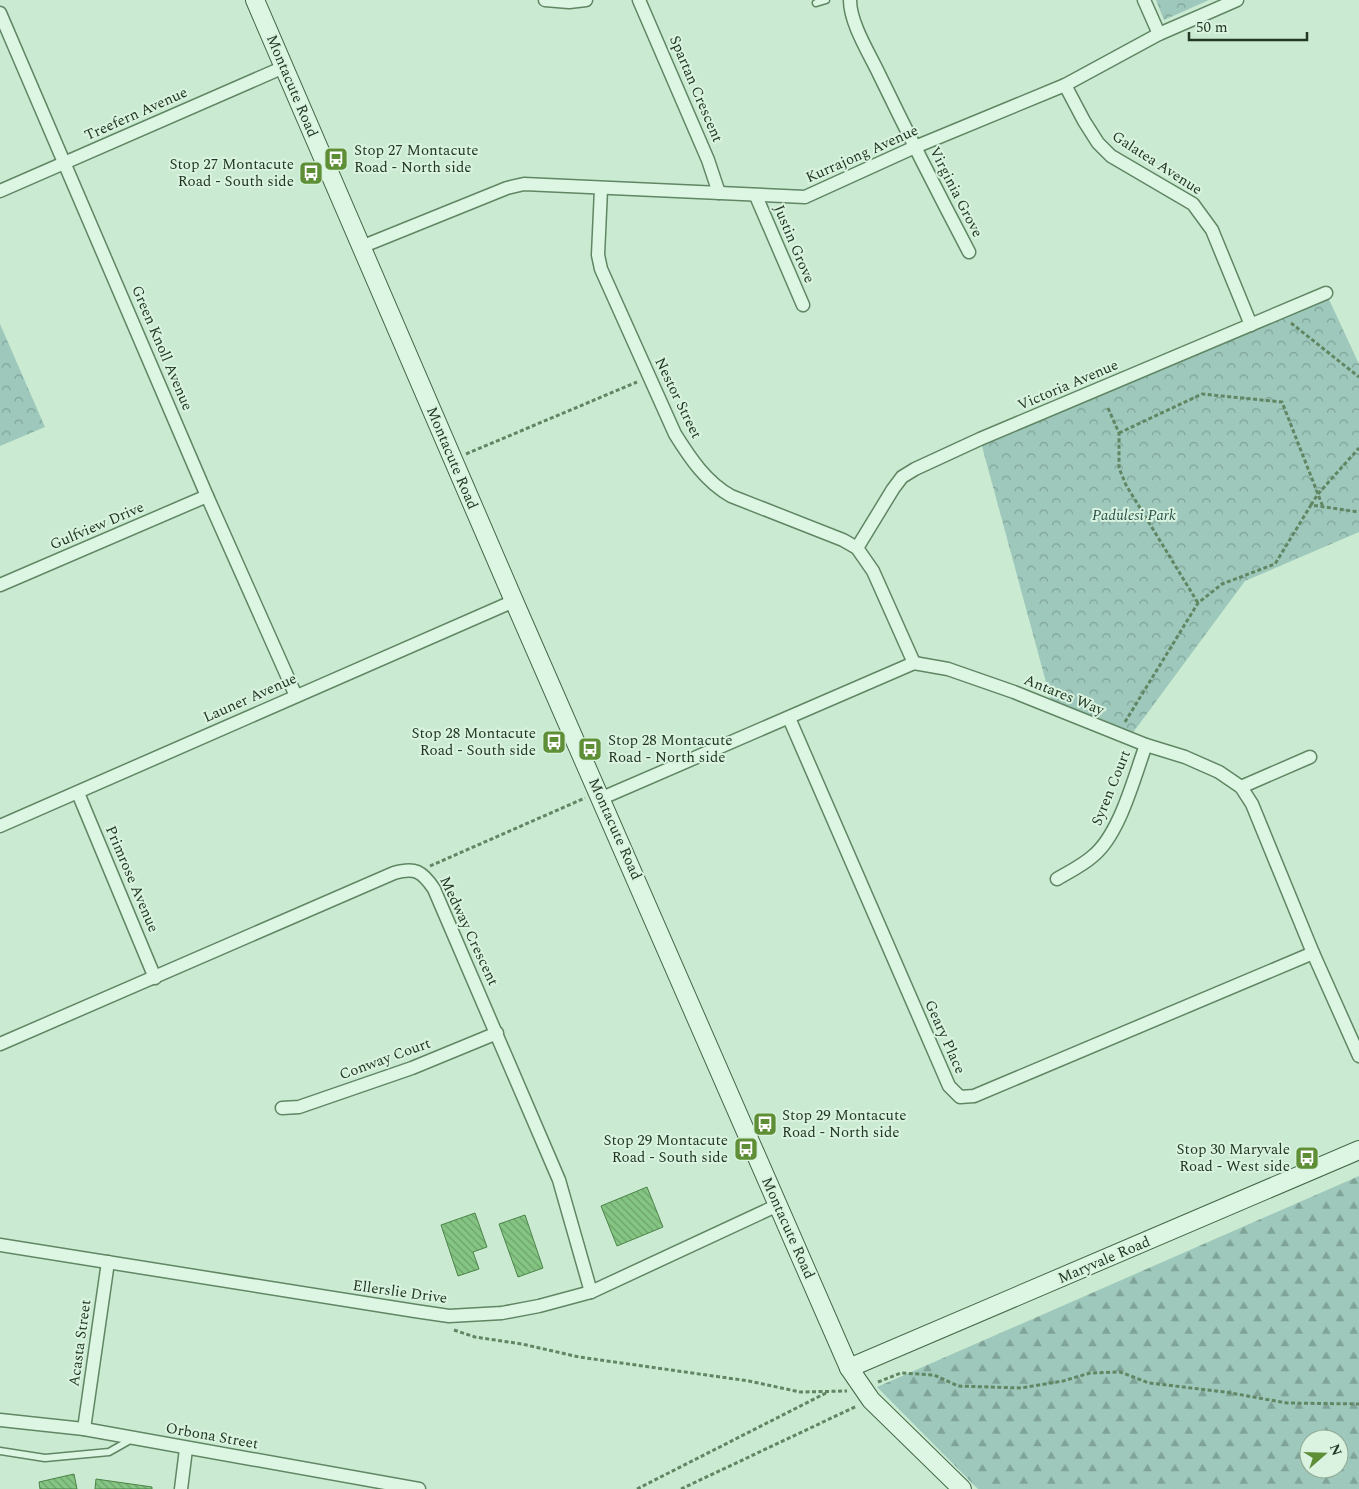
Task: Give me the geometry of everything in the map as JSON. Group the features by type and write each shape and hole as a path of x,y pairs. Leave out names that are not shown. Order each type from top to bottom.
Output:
{"main road":[{"name":"Montacute Road","path":"255,0 514,601 849,1368 868,1395 962,1489"},
{"name":"Maryvale Road","path":"849,1368 1359,1150"}],"street":[{"path":"545,0 569,2 586,0"},
{"name":"Spartan Crescent","path":"639,0 708,160 719,194"},
{"name":"Virginia Grove","path":"850,0 854,21 915,147 969,252"},
{"path":"1144,0 1159,34"},
{"name":"Kurrajong Avenue","path":"361,247 508,188 524,184 804,197 915,147 1065,84 1159,34 1238,0"},
{"name":"Green Knoll Avenue","path":"0,13 207,496 296,696"},
{"name":"Treefern Avenue","path":"0,191 284,67"},
{"name":"Galatea Avenue","path":"1065,84 1098,143 1112,156 1193,204 1212,230 1251,325"},
{"name":"Nestor Street","path":"602,189 598,255 601,269 676,434 690,456 710,481 732,496 843,540 856,548 873,571 914,662"},
{"name":"Justin Grove","path":"756,196 803,305"},
{"name":"Victoria Avenue","path":"856,548 893,489 902,478 916,469 1326,294"},
{"name":"Gulfview Drive","path":"0,586 207,496"},
{"name":"Launer Avenue","path":"0,826 514,601"},
{"path":"600,795 789,718 914,662"},
{"name":"Antares Way","path":"914,662 948,669 1006,689 1146,745 1185,757 1219,772 1240,787 1252,804 1313,953 1359,1056"},
{"name":"Geary Place","path":"789,718 949,1086 960,1097 974,1096 1313,953"},
{"name":"Syren Court","path":"1058,879 1094,856 1109,837 1118,820 1146,745"},
{"path":"1240,787 1310,757"},
{"name":"Primrose Avenue","path":"78,793 155,978"},
{"name":"Medway Crescent","path":"0,1044 394,873 408,869 418,872 427,878 434,889 559,1180 592,1292"},
{"name":"Conway Court","path":"282,1108 299,1107 412,1068 497,1033"},
{"name":"Ellerslie Drive","path":"0,1245 449,1316 502,1313 539,1306 592,1292 778,1205"},
{"name":"Acasta Street","path":"84,1429 108,1262"},
{"name":"Orbona Street","path":"0,1420 84,1429 186,1449 418,1489"},
{"path":"181,1489 186,1449"}],"lane":[{"path":"816,3 826,0"},
{"path":"0,1452 44,1458 109,1452 133,1438"}],"path":[{"path":"1287,320 1359,376"},
{"path":"466,454 650,377"},
{"path":"1119,432 1202,394 1282,402 1323,507"},
{"path":"1108,408 1119,432 1120,468 1126,485 1198,603"},
{"path":"1123,725 1198,603 1222,584 1275,564 1318,494 1359,448"},
{"path":"1311,505 1359,512"},
{"path":"418,872 600,795"},
{"path":"449,1328 475,1337 522,1344 579,1357 749,1381 800,1392 830,1391 868,1395"},
{"path":"681,1489 868,1395 883,1379 901,1373 934,1374 958,1386 1021,1388 1063,1381 1090,1373 1120,1372 1149,1383 1225,1392 1287,1403 1359,1404"},
{"path":"637,1489 830,1391"}],"green space":[{"path":"1156,0 1209,0 1164,20"},
{"name":"Padulesi Park","path":"1326,293 1359,364 1359,532 1245,581 1129,738 1053,708 980,439"},
{"path":"0,324 45,427 0,446"},
{"path":"1359,1176 1359,1489 978,1489 877,1387"}],"building":[{"path":"647,1187 663,1227 617,1246 601,1206"},
{"path":"475,1213 487,1247 473,1252 479,1269 458,1276 441,1225"},
{"path":"525,1215 543,1268 518,1277 499,1224"},
{"path":"74,1474 77,1489 40,1489 39,1482"},
{"path":"96,1479 152,1487 152,1489 95,1489"}],"place":[{"name":"Stop 27 Montacute Road - North side","path":"336,159"},
{"name":"Stop 27 Montacute Road - South side","path":"311,173"},
{"name":"Stop 28 Montacute Road - South side","path":"554,742"},
{"name":"Stop 28 Montacute Road - North side","path":"590,749"},
{"name":"Stop 29 Montacute Road - North side","path":"765,1124"},
{"name":"Stop 29 Montacute Road - South side","path":"746,1149"},
{"name":"Stop 30 Maryvale Road - West side","path":"1307,1158"}]}
